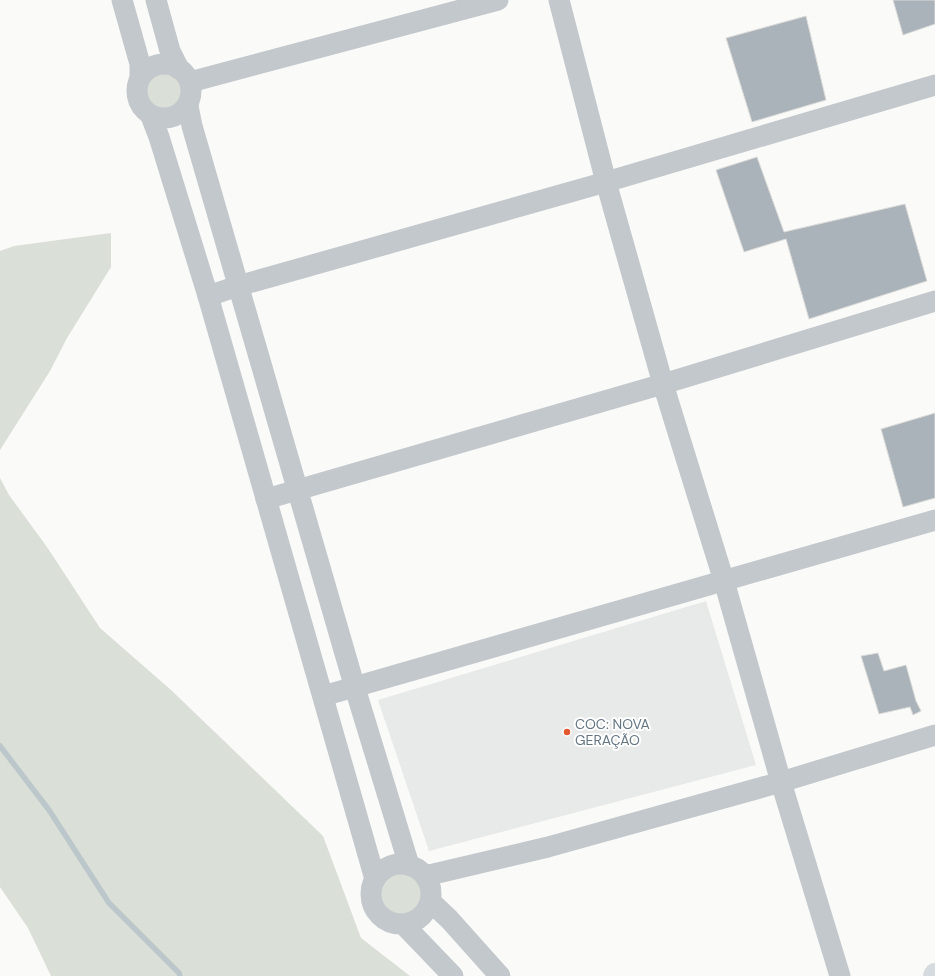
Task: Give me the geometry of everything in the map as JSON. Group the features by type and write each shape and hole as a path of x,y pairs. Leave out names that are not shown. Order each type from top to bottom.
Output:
{"street":[{"path":"122,0 140,64 140,77 137,86 139,103 151,116 159,119 167,119 175,117 183,112 188,106 192,90 185,75 170,51 156,0"},
{"path":"140,77 146,70 162,64 171,65 185,75 498,0"},
{"path":"559,0 606,182 663,384 724,581 781,782 840,976"},
{"path":"208,296 238,286 606,182 935,85"},
{"path":"188,106 192,126 355,688 417,870 430,884 432,893 431,902 422,917 414,922 404,925 386,921 379,916 373,908 370,898 371,888 381,871 390,866 399,864 417,870 548,847 781,782 935,735"},
{"path":"151,116 159,137 208,296 375,879"},
{"path":"266,499 663,384 935,301"},
{"path":"323,696 935,520"},
{"path":"431,902 449,919 500,976"},
{"path":"404,925 453,976"}],"shaded area":[{"path":"159,73 167,73 177,78 181,85 181,99 177,106 167,111 159,111 149,106 147,103 144,96 144,88 149,78 152,76"},
{"path":"111,233 111,267 67,338 50,371 0,450 0,251 14,246"},
{"path":"0,478 9,495 47,547 100,628 171,690 323,836 361,938 410,976 51,976 28,928 0,887"},
{"name":"COC: NOVA GERAÇÃO","path":"706,601 756,765 429,851 378,700"},
{"path":"401,870 410,872 418,877 423,885 425,894 423,903 418,911 410,916 401,918 392,916 384,911 379,903 377,894 379,885 384,877 392,872"}],"building":[{"path":"893,0 935,0 935,24 903,35"},
{"path":"806,16 826,100 752,122 726,38"},
{"path":"757,157 784,232 905,204 927,281 809,319 786,239 744,252 716,170"},
{"path":"935,413 935,498 903,507 881,429"},
{"path":"878,653 884,671 906,665 916,701 921,711 913,715 910,707 879,714 861,656"}],"waterway":[{"path":"0,746 49,810 109,903 179,973 180,976"}],"place":[{"name":"COC: NOVA GERAÇÃO","path":"567,732"}]}
